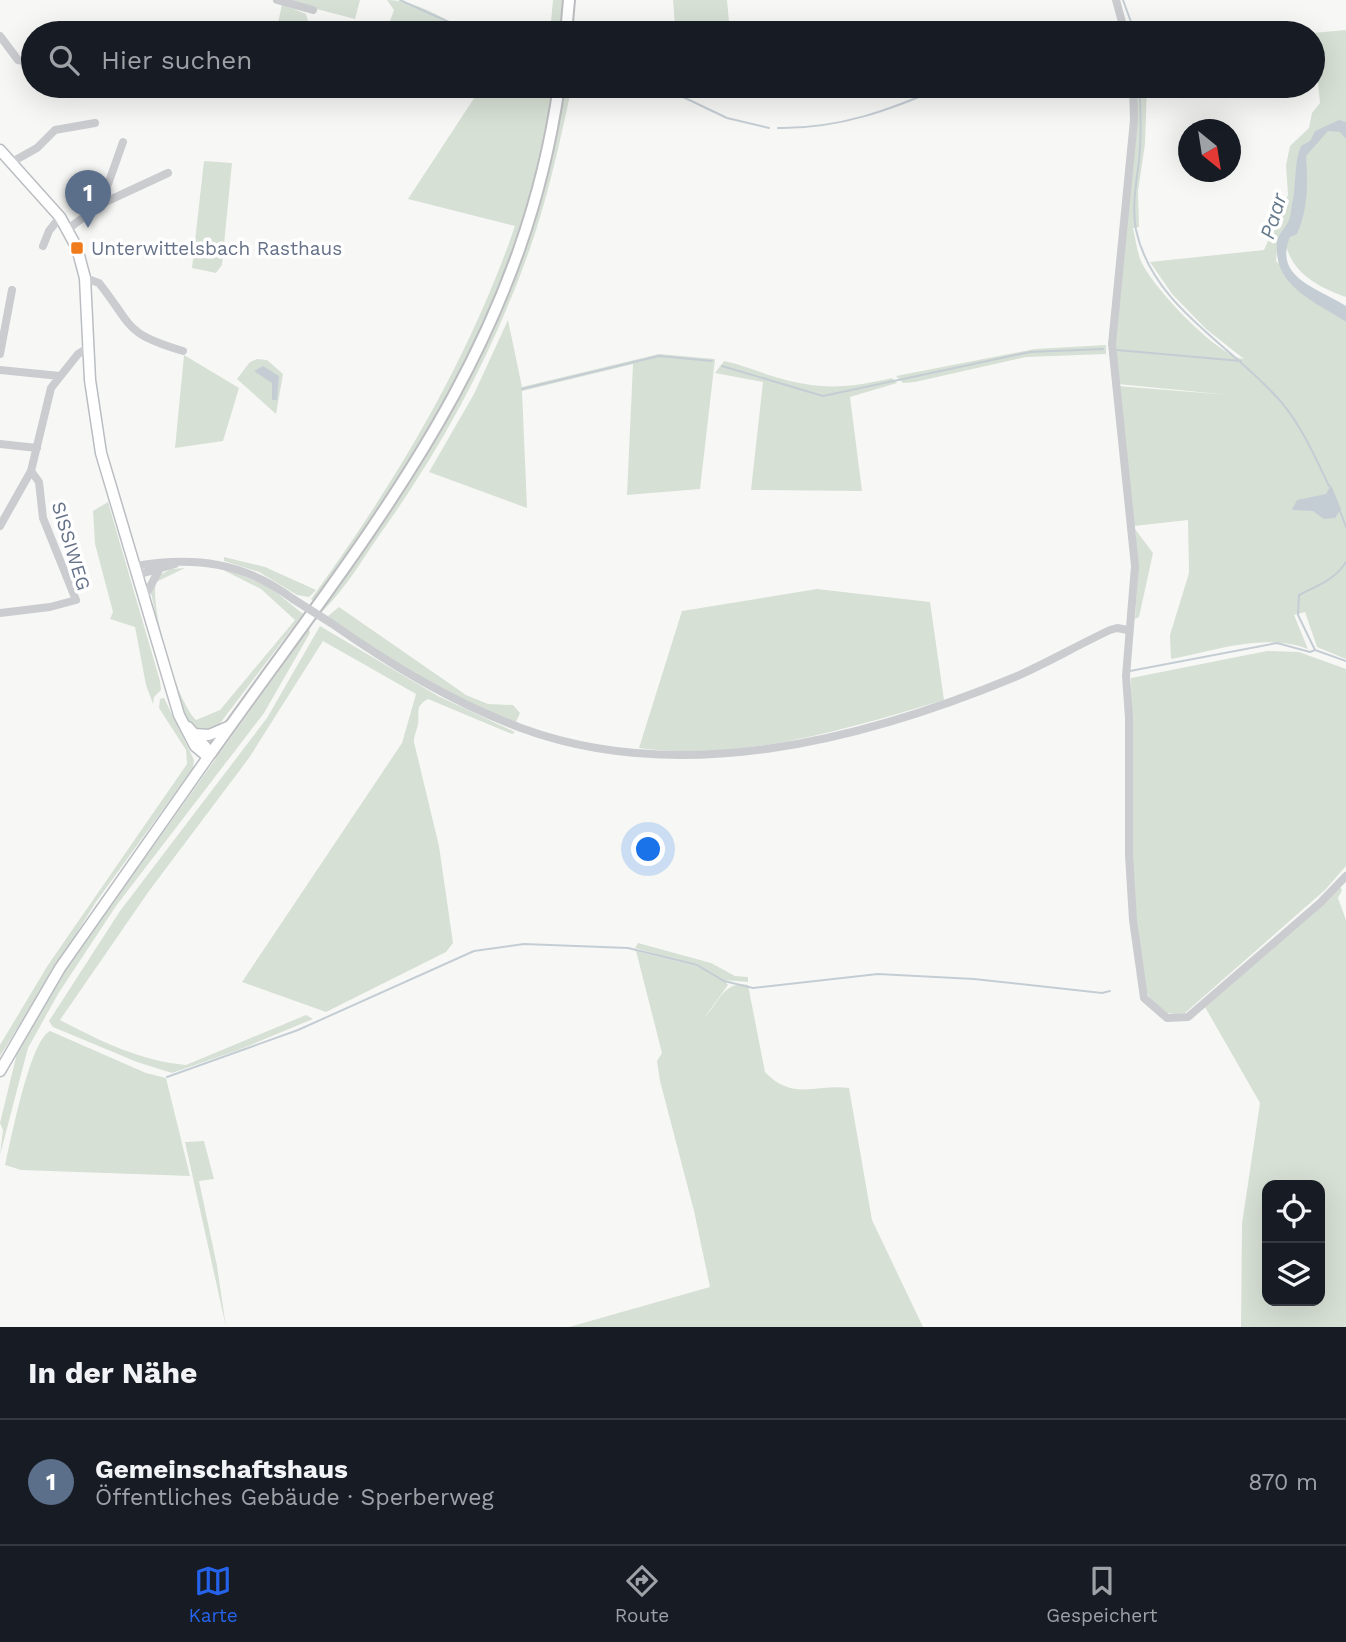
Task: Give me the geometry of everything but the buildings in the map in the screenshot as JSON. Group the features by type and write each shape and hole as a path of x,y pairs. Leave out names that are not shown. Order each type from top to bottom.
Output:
{"highway":[{"path":"567,21 569,0"},
{"path":"210,755 408,476 461,386 500,302 528,225 546,158 557,98"}],"main road":[{"path":"0,150 68,229 85,278 91,394 101,453 179,715 195,746 210,755"},
{"path":"179,715 210,755"},
{"path":"194,734 209,735 230,726"},
{"path":"0,1071 60,968 210,755"}],"street":[{"path":"277,0 313,10"},
{"path":"1116,0 1122,21"},
{"path":"0,36 21,61"},
{"path":"1133,98 1133,132 1112,344 1135,566 1135,594 1128,630 1130,640 1126,676 1129,718 1129,855 1140,984 1150,1006 1167,1018 1188,1017 1320,903 1346,876"},
{"path":"12,162 37,148 55,130 95,123"},
{"path":"101,204 124,142"},
{"path":"68,229 101,204 168,173"},
{"path":"43,246 49,231 60,217"},
{"path":"85,278 99,282 120,316 136,332 156,344 183,351"},
{"path":"0,354 12,290"},
{"path":"0,526 31,471 51,388 78,354 88,348"},
{"path":"0,370 60,376"},
{"path":"0,444 37,448"},
{"name":"SISSIWEG","path":"0,613 50,607 76,600 43,518 39,482 31,471"},
{"path":"136,571 185,561 209,561 240,569 274,584 380,657 438,692 522,728 598,748 667,755 757,749 805,742 868,727 934,707 1018,676 1110,630 1128,630"},
{"path":"136,571 159,570 185,561"},
{"path":"144,598 159,570"}],"shaded area":[{"path":"282,0 360,0 355,19"},
{"path":"387,0 409,3 449,21 390,21 394,10"},
{"path":"553,0 563,0 561,21 551,21"},
{"path":"673,0 727,0 729,21 675,21"},
{"path":"282,4 306,14 308,21 278,21"},
{"path":"1346,30 1346,297 1310,280 1296,267 1287,249 1277,249 1276,261 1346,322 1346,659 1317,647 1305,612 1294,615 1308,649 1292,644 1257,643 1171,659 1170,635 1189,573 1188,520 1134,526 1118,386 1229,395 1118,384 1113,345 1134,98 1147,98 1145,144 1138,191 1139,227 1133,228 1141,261 1160,290 1188,320 1219,347 1244,359 1206,329 1172,294 1150,262 1264,250 1288,195 1286,165 1290,146 1309,128 1312,113 1320,103 1320,98 1325,98 1325,32"},
{"path":"474,98 551,98 539,157 520,226 496,293 466,359 396,484 314,602 311,599 372,511 427,420 475,325 515,226 408,199"},
{"path":"560,98 569,98 532,243 480,368 445,433 406,496 340,592 322,612 321,608 405,486 476,362 505,298 529,232 548,161"},
{"path":"1339,120 1346,122 1346,139 1340,132 1328,131 1306,156 1307,186 1303,215 1297,234 1290,237 1286,251 1288,263 1301,280 1346,306 1346,322 1309,299 1289,282 1278,258 1277,243 1290,216 1301,146 1310,141 1315,131"},
{"path":"204,161 232,163 222,265 216,273 192,268"},
{"path":"508,320 522,387 659,354 715,359 700,489 627,495 633,364 522,391 527,508 429,472 474,394"},
{"path":"1106,345 1106,354 1026,357 915,382 903,383 896,376 1035,349"},
{"path":"184,355 239,388 223,441 175,448"},
{"path":"257,359 267,360 283,374 276,414 237,379 250,362"},
{"path":"724,361 788,381 818,386 846,386 892,378 897,383 850,397 862,491 751,490 763,382 715,373"},
{"path":"263,366 279,376 277,400 272,400 272,383 254,371"},
{"path":"1331,485 1341,509 1335,518 1324,519 1313,511 1292,510 1297,500 1326,494"},
{"path":"108,502 160,681 161,690 154,697 153,704 146,685 135,627 110,619 113,612 95,544 93,511"},
{"path":"1135,529 1153,553 1139,617 1135,619 1138,568"},
{"path":"224,557 265,567 316,590 309,597 297,595 259,572 224,561"},
{"path":"185,568 156,582 155,595 166,654 180,694 196,720 220,710 295,620 261,589 225,571 225,568 271,588 303,614 218,726 202,733 189,725 182,714 166,664 151,593 156,577 171,569"},
{"path":"817,589 930,602 944,700 832,732 755,747 677,751 639,748 682,611"},
{"path":"339,607 466,695 488,704 513,705 520,713 516,722 443,689 352,634 328,616"},
{"path":"320,626 438,696 515,732 512,734 428,699 419,707 414,742 439,846 453,943 446,952 326,1012 242,982 402,743 416,694 323,641 249,758 149,891 60,1020 137,1055 186,1065 306,1015 313,1019 241,1049 172,1073 137,1062 53,1027 49,1021 120,911 267,718"},
{"path":"309,628 310,633 264,713 116,906 58,994 28,1048 0,1155 3,1130 0,1123 18,1049 50,991"},
{"path":"1267,651 1299,652 1346,669 1346,866 1325,890 1185,1013 1165,1013 1155,1007 1146,987 1139,951 1131,798 1131,678"},
{"path":"164,698 194,760 193,768 96,902 0,1056 0,1045 48,965 187,764 186,750 159,708 160,699"},
{"path":"1340,887 1342,890 1338,898 1346,920 1346,1327 1241,1327 1242,1224 1260,1103 1205,1007"},
{"path":"638,943 711,963 735,976 748,977 748,982 724,980 728,985 704,1018 727,990 740,984 748,985 765,1072 775,1081 795,1089 849,1088 872,1220 923,1327 569,1327 710,1287 694,1211 660,1081 657,1061 662,1053 636,951 704,968 635,948"},
{"path":"50,1031 146,1073 166,1078 190,1176 21,1170 5,1165 35,1052"},
{"path":"204,1141 214,1179 199,1181 217,1266 226,1327 185,1142"}],"waterway":[{"path":"400,0 446,21"},
{"path":"1123,0 1131,21"},
{"path":"685,98 727,118 769,128"},
{"path":"778,128 843,121 916,98"},
{"path":"1140,98 1140,142 1134,210 1136,230 1145,257 1159,282 1177,304 1263,382 1282,403 1314,454 1329,486"},
{"path":"722,366 823,396 1030,352 1103,349"},
{"path":"1117,350 1241,361"},
{"path":"522,389 659,356 712,361"},
{"path":"1340,511 1346,527"},
{"path":"1346,562 1331,578 1299,595 1298,615 1315,650 1346,661"},
{"path":"1130,671 1277,643 1310,652 1315,650"},
{"path":"167,1077 298,1030 474,951 524,944 628,948 697,965 724,981 753,988 878,974 974,979 1102,993 1110,991"}],"place":[{"name":"Gemeinschaftshaus","path":"88,228"},
{"name":"Unterwittelsbach Rasthaus","path":"77,248"}],"water label":[{"name":"Paar","path":"1273,216"}]}
